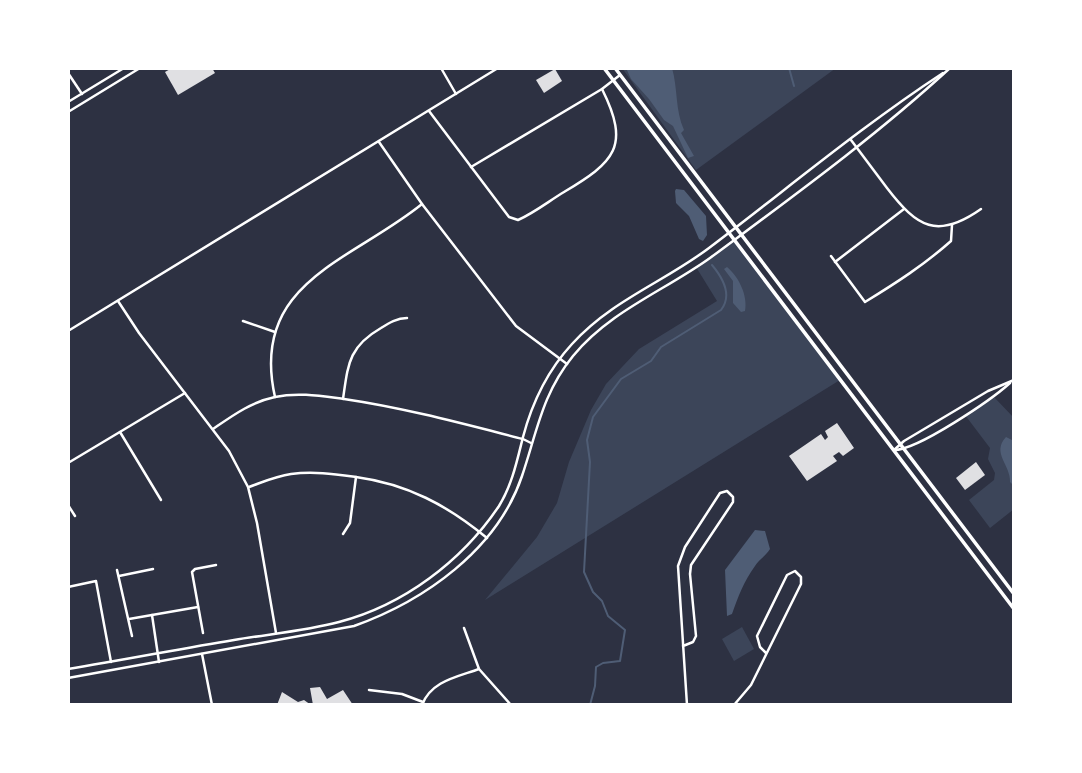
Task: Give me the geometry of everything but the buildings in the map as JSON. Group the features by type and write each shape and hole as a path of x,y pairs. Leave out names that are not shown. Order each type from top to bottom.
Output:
{"main road":[{"path":"604,68 1014,609"},
{"path":"615,68 1014,594"},
{"path":"666,151 673,145"},
{"path":"799,325 806,320"},
{"path":"948,520 954,516"}],"street":[{"path":"68,102 124,68"},
{"path":"68,112 140,68"},
{"path":"440,68 456,94"},
{"path":"68,331 498,68"},
{"path":"68,669 341,622 381,606 444,568 480,532 508,489 537,396 572,344 608,310 708,249 886,112 950,68"},
{"path":"68,678 329,632 370,621 441,580 466,560 507,511 521,478 537,422 552,388 567,364 588,340 620,313 701,264 857,147 950,68"},
{"path":"68,73 82,94"},
{"path":"471,167 602,89 620,75"},
{"path":"429,111 509,217 521,220 594,174 610,159 616,145 615,127 611,108 602,89"},
{"path":"886,112 892,119"},
{"path":"851,140 904,209 915,219 929,225 951,225 981,209"},
{"path":"379,142 422,204 516,326 567,364"},
{"path":"275,397 270,363 275,332 288,305 306,282 323,269 397,224 422,204"},
{"path":"835,262 904,209"},
{"path":"831,256 865,302 911,275 931,259 951,241 951,225"},
{"path":"118,300 213,429 248,487 276,633"},
{"path":"343,399 348,365 356,347 372,333 398,319 407,318"},
{"path":"243,321 275,332"},
{"path":"894,450 988,391 1013,381"},
{"path":"894,450 904,450 994,397 1013,381"},
{"path":"68,463 185,393"},
{"path":"213,429 247,407 275,397 299,394 380,404 531,443"},
{"path":"120,432 161,500"},
{"path":"248,487 279,476 323,472 383,481 420,494 452,511 486,538"},
{"path":"343,534 350,523 356,477"},
{"path":"683,646 692,642 696,636 691,565 733,502 733,497 727,491 720,493 679,560 677,572 687,705"},
{"path":"68,505 75,516"},
{"path":"203,633 192,572 216,565"},
{"path":"119,576 153,569"},
{"path":"117,570 132,636"},
{"path":"734,705 746,693 801,584 801,577 795,571 788,575 757,636 760,647 766,653"},
{"path":"68,587 96,582 111,662"},
{"path":"129,619 198,607"},
{"path":"152,615 159,662"},
{"path":"464,628 479,669 511,705"},
{"path":"202,654 212,705"},
{"path":"369,690 402,694 423,703 430,690 440,683 479,669"}],"shaded area":[{"path":"622,68 836,68 696,170"},
{"path":"626,68 672,68 684,130 681,133 694,156 688,158 673,126 664,120 631,79"},
{"path":"676,189 684,190 706,216 707,235 703,241 699,239 689,216 676,203"},
{"path":"734,239 840,380 485,600 537,537 557,503 569,462 591,410 606,384 639,349 717,301 696,267"},
{"path":"727,267 742,287 745,311 741,312 733,303 733,281 724,269"},
{"path":"994,397 1014,418 1014,509 990,528 969,500 994,480 995,473 988,459 990,448 965,415"},
{"path":"1006,437 1012,440 1014,486 1010,482 1000,448"},
{"path":"755,530 765,531 770,549 751,572 732,614 727,616 725,570"},
{"path":"742,627 754,649 734,661 722,639"}],"waterway":[{"path":"789,68 794,86"},
{"path":"590,705 596,667 603,663 620,661 625,630 608,616 584,572 590,462 587,440 593,417 621,379 651,361 661,347 721,310 726,292 712,265"}]}
